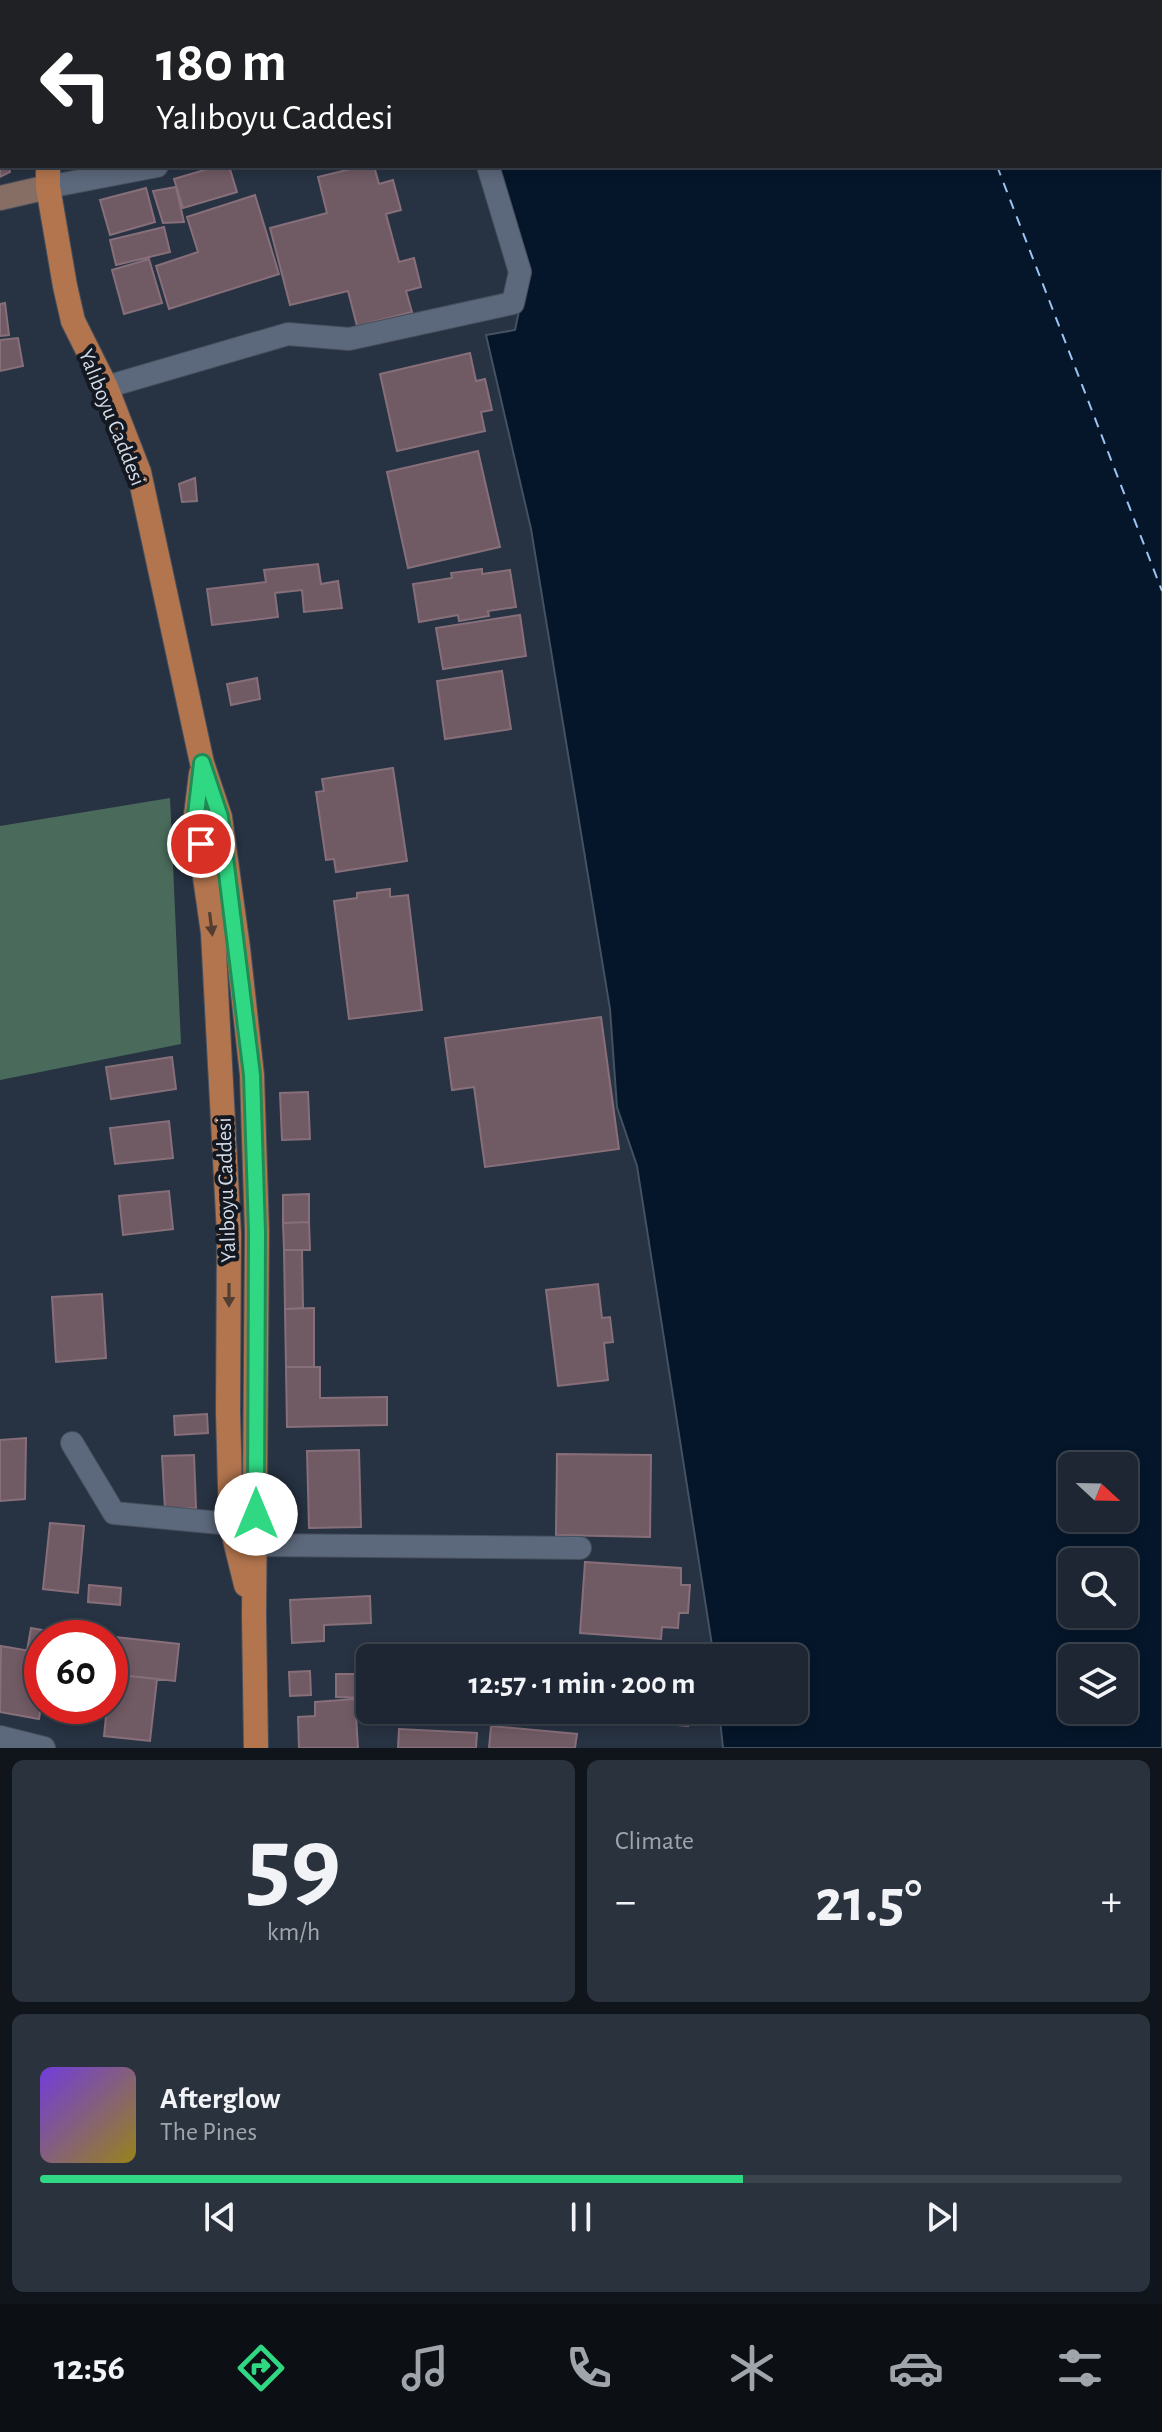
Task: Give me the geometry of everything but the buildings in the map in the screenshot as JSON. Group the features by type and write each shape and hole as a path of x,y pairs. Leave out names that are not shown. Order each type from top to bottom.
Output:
{"main road":[{"path":"0,198 48,176"},
{"name":"Yalıboyu Caddesi","path":"48,176 73,321 106,387 139,472 202,763 220,817 252,1075 257,1232 256,1748"},
{"name":"Yalıboyu Caddesi","path":"202,763 196,815 213,933 229,1234 231,1524 254,1616"}],"street":[{"path":"48,176 135,168"},
{"path":"106,387 288,334 349,339 513,303 520,272 489,168"},
{"path":"72,1443 114,1513 231,1524"},
{"path":"256,1545 580,1548"},
{"path":"0,1737 44,1748"}],"green space":[{"path":"170,798 181,1044 0,1080 0,826"}],"water":[{"path":"498,168 1162,168 1162,1748 723,1748 720,1724 808,1724 808,1644 712,1644 637,1166 617,1107 610,1009 531,529 486,335 515,330 527,274"}],"ferry route":[{"path":"998,168 1162,591"}],"route":[{"path":"201,844 196,815 202,763 220,817 252,1075 257,1232 256,1514"}]}
